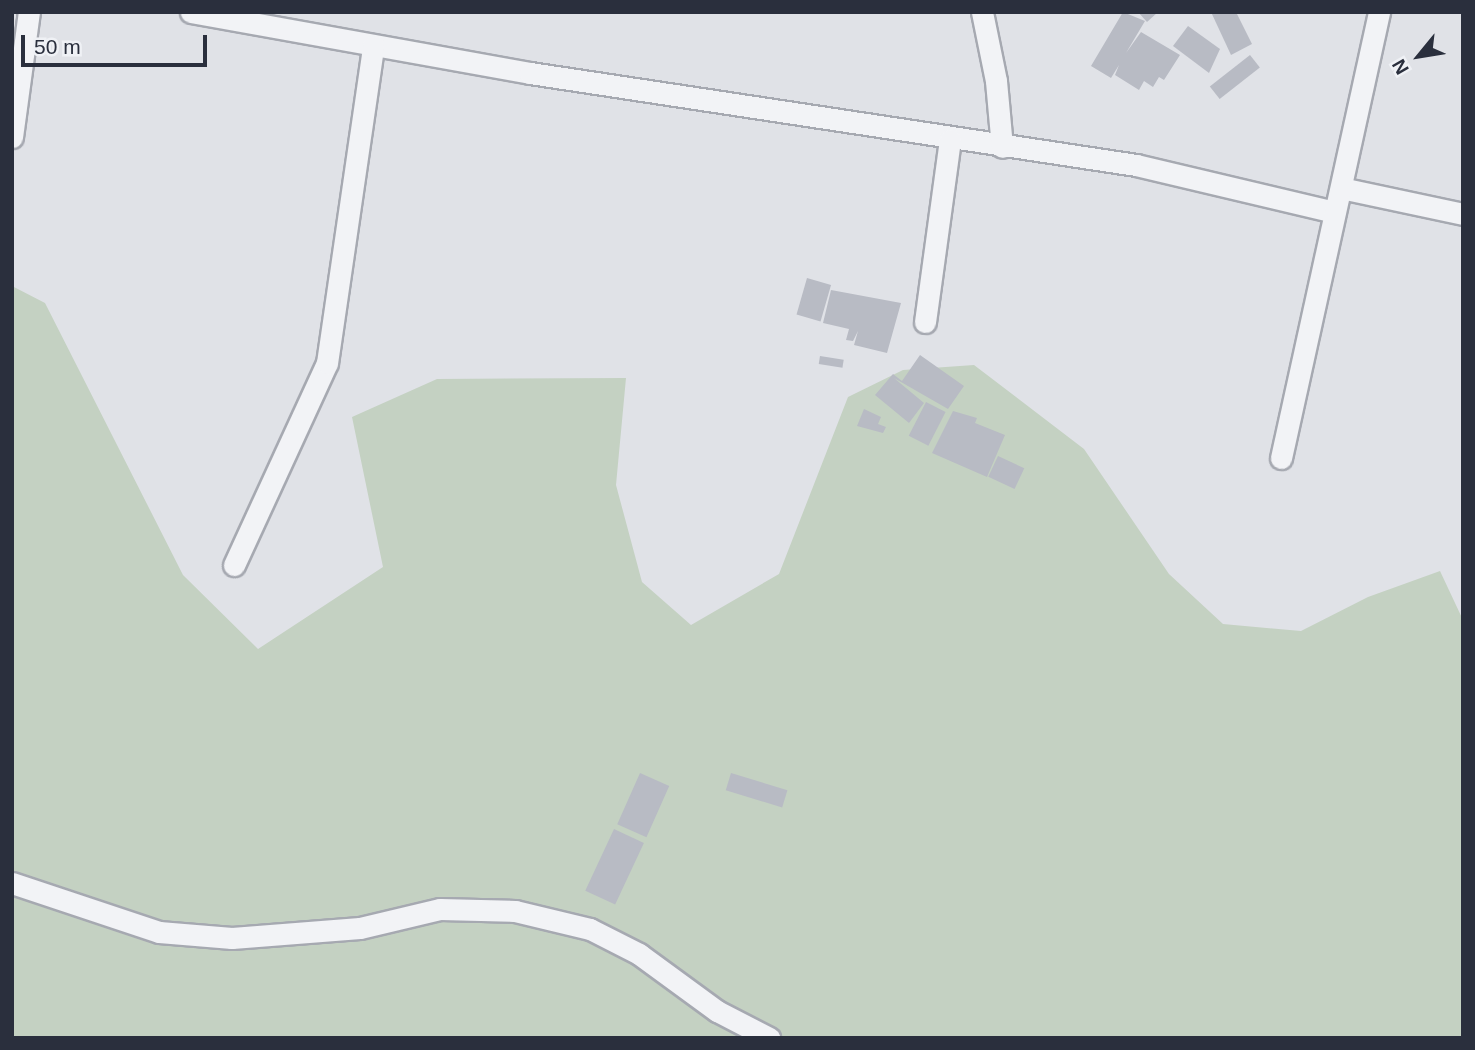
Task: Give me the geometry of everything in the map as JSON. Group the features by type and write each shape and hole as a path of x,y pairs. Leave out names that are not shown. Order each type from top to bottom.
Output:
{"street":[{"path":"12,137 29,12"},
{"path":"191,12 373,46 950,140 1136,166 1335,212"},
{"path":"982,12 996,81 1002,147"},
{"path":"1281,458 1379,12"},
{"path":"233,565 327,363 373,46"},
{"path":"925,322 950,140"},
{"path":"1341,188 1463,214"},
{"path":"12,883 159,932 232,938 360,928 440,909 515,911 590,929 627,948 717,1011 769,1038"}],"green space":[{"path":"12,286 45,303 183,575 258,649 383,567 352,417 437,379 626,378 616,485 642,582 691,625 779,574 848,397 903,370 974,365 1084,449 1169,574 1223,624 1301,631 1368,597 1440,571 1463,620 1463,1038 12,1038"}],"building":[{"path":"1123,12 1145,21 1126,53 1141,32 1180,55 1164,80 1159,77 1153,87 1144,81 1139,90 1115,75 1119,65 1111,78 1091,66"},
{"path":"1138,12 1158,12 1147,22"},
{"path":"1211,12 1236,12 1252,44 1231,55"},
{"path":"1188,26 1220,49 1209,73 1173,46"},
{"path":"1250,55 1260,68 1220,99 1210,86"},
{"path":"807,278 831,285 821,321 797,315"},
{"path":"831,290 901,303 887,353 854,345 858,331 853,341 846,340 849,329 823,323"},
{"path":"920,355 964,386 948,409 894,378 924,403 909,423 875,395 893,374 902,381"},
{"path":"820,356 844,360 842,368 819,364"},
{"path":"926,402 946,412 928,446 909,436"},
{"path":"864,409 881,417 878,424 886,427 883,433 857,426"},
{"path":"953,411 977,418 975,423 1005,435 987,477 932,453"},
{"path":"998,456 1024,468 1015,489 988,477"},
{"path":"640,773 669,786 646,837 617,824"},
{"path":"731,773 787,790 782,807 726,790"},
{"path":"614,829 644,843 615,905 585,891"}]}
